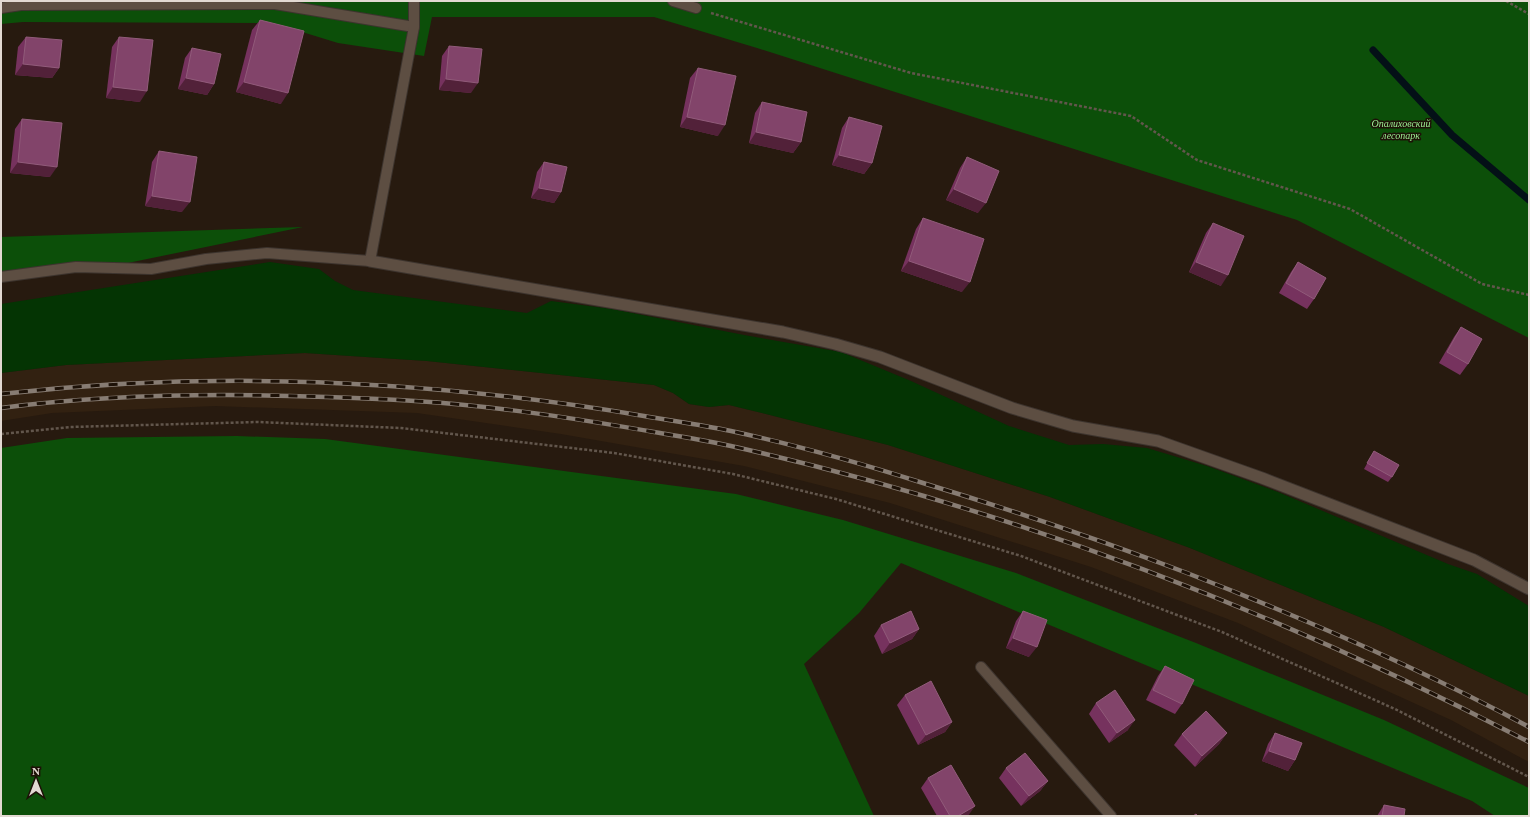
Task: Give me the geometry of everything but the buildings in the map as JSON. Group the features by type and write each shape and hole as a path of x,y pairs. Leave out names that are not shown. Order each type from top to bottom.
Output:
{"street":[{"path":"370,261 775,331 835,344 880,357 1012,408 1073,426 1158,441 1218,462 1474,560 1529,589"}],"lane":[{"path":"1,277 76,267 152,269 206,259 267,253 370,261 414,27 414,1"},
{"path":"673,1 696,8"},
{"path":"1,8 21,5 275,4 414,27"},
{"path":"981,667 1111,816"}],"path":[{"path":"1506,1 1529,14"},
{"path":"696,8 910,73 1131,116 1197,160 1350,209 1482,284 1529,295"},
{"path":"1,434 70,427 258,422 401,428 614,453 733,474 836,499 1021,556 1222,632 1395,709 1529,777"}],"shaded area":[{"path":"305,353 427,361 654,385 673,393 689,404 709,407 729,405 888,445 1050,497 1190,548 1384,627 1529,696 1529,762 1451,720 1238,623 1091,567 890,503 744,466 561,434 417,413 215,406 52,413 1,421 1,373 66,365"}],"green space":[{"name":"Опалиховский лесопарк","path":"1,1 1529,1 1529,338 1297,220 757,48 654,17 432,17 424,56 338,43 273,23 23,22 1,24"},
{"path":"303,227 113,266 1,282 1,237"},
{"path":"270,262 319,269 335,281 353,290 527,313 551,301 612,309 841,352 911,381 1009,426 1069,445 1103,444 1147,448 1207,466 1278,492 1448,564 1477,574 1529,606 1529,696 1384,627 1190,548 1050,497 888,445 729,405 709,407 689,404 673,393 654,385 427,361 305,353 66,365 1,373 1,304"},
{"path":"237,436 325,439 736,494 843,520 1016,573 1196,643 1384,720 1529,788 1529,816 1495,816 1472,801 901,563 859,613 804,664 874,816 1,816 1,448 67,438"}],"waterway":[{"path":"1373,50 1452,135 1529,200"}],"railway":[{"path":"1,394 162,382 323,382 484,394 644,416 755,436 852,461 956,493 1089,537 1187,573 1317,626 1403,664 1529,727"},
{"path":"1,408 42,403 123,397 204,395 393,400 476,406 569,418 731,446 834,471 937,500 1039,532 1139,568 1239,607 1337,649 1434,694 1529,742"}]}
